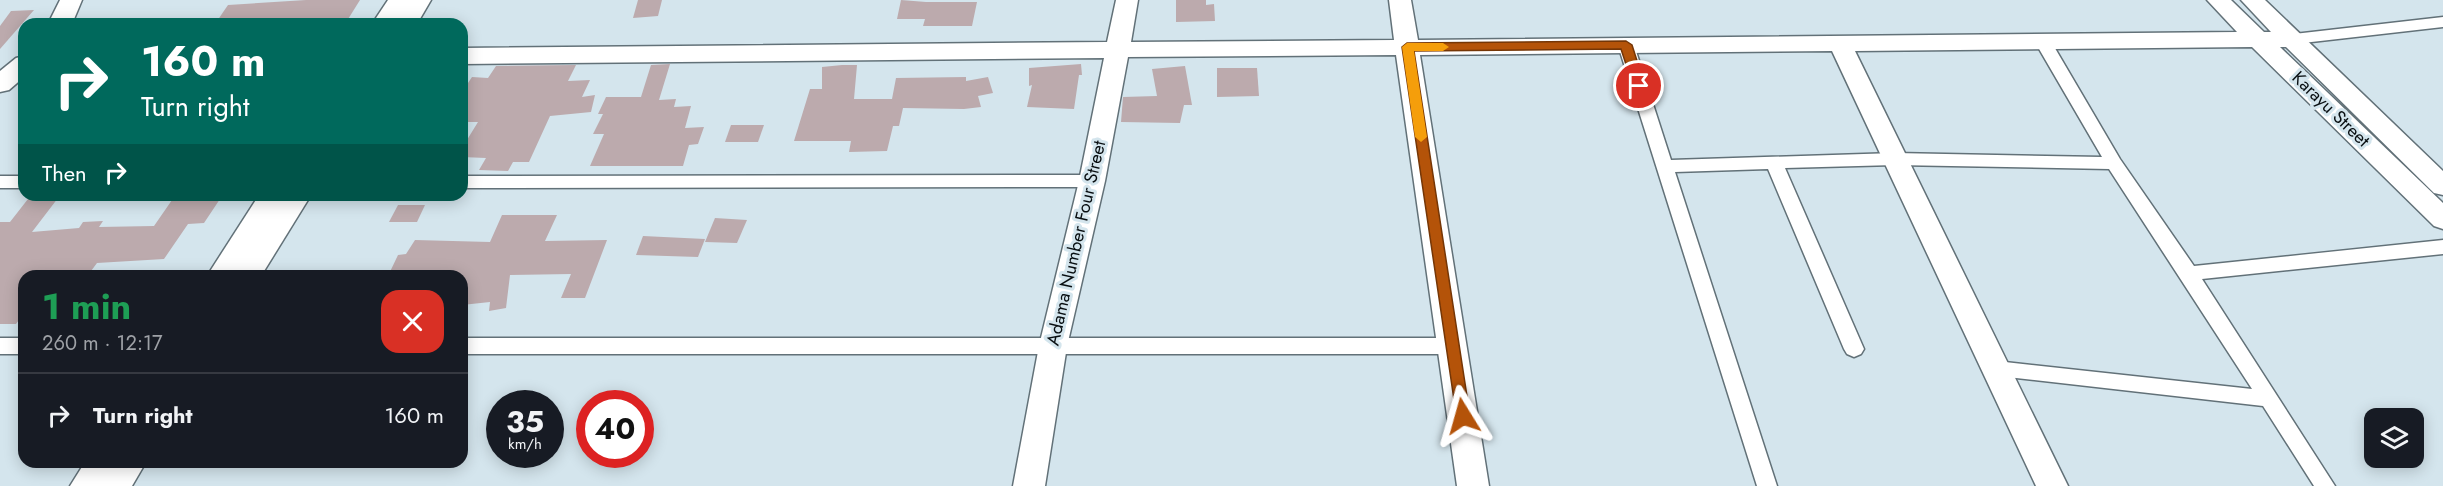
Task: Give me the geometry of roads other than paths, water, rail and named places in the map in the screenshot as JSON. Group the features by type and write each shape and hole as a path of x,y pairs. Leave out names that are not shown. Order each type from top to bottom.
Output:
{"street":[{"path":"62,18 70,0"},
{"path":"388,18 399,0"},
{"path":"409,18 420,0"},
{"name":"Adama Number Four Street","path":"1029,486 1053,346 1092,181 1127,0"},
{"path":"1400,0 1473,486"},
{"name":"Karayu Street","path":"2218,0 2443,219"},
{"name":"Karayu Street","path":"2252,0 2443,186"},
{"path":"468,56 2260,40 2294,39 2443,22"},
{"path":"2043,42 2114,163 2189,273 2325,486"},
{"path":"1840,44 2052,486"},
{"path":"1626,45 1767,486"},
{"path":"0,60 18,62"},
{"path":"0,84 18,68"},
{"path":"1665,166 1895,159 2114,163"},
{"path":"1774,163 1854,349"},
{"path":"468,182 1092,181"},
{"path":"0,182 18,182"},
{"path":"225,270 269,201"},
{"path":"251,270 294,201"},
{"path":"2189,273 2443,247"},
{"path":"0,346 18,346"},
{"path":"468,346 1452,346"},
{"path":"1996,369 2270,399"},
{"path":"86,486 98,468"},
{"path":"116,486 126,468"}]}
